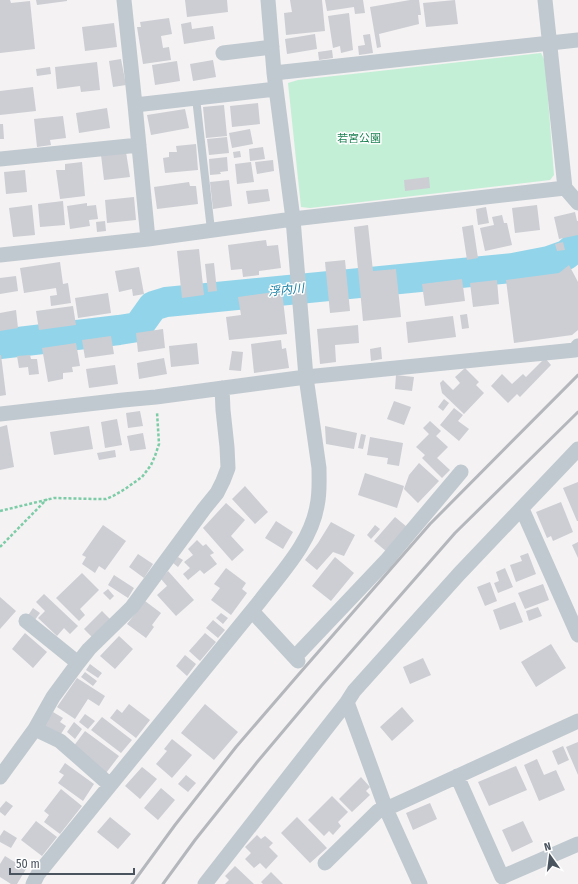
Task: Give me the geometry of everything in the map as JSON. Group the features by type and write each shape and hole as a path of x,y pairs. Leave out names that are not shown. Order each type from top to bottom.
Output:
{"street":[{"path":"124,0 148,239"},
{"path":"33,884 38,874 252,612 301,546 313,521 317,507 320,481 319,468 306,376 293,219 274,73 268,0"},
{"path":"545,0 565,188 578,203"},
{"path":"274,73 578,40"},
{"path":"223,53 272,47"},
{"path":"135,105 276,89"},
{"path":"0,160 139,145"},
{"path":"0,256 148,239 293,219 565,188"},
{"path":"0,414 156,397 306,376 575,350 578,346"},
{"path":"0,777 35,729 54,697 78,663 89,649 132,607 217,493 228,468 222,388"},
{"path":"205,884 354,691 459,574 578,449"},
{"path":"252,612 296,659 386,561 461,472"},
{"path":"522,509 578,635"},
{"path":"26,621 78,663"},
{"path":"347,702 386,808 420,884"},
{"path":"325,863 378,811 578,721"},
{"path":"35,729 60,741 110,785"},
{"path":"457,776 502,877 578,844"}],"lane":[{"path":"196,98 211,230"}],"path":[{"path":"0,511 54,498 106,499 125,489 142,477 151,465 159,444 156,397"},
{"path":"0,547 47,499"}],"green space":[{"name":"若宮公園","path":"541,53 545,61 554,175 550,180 310,208 301,207 288,83 298,80"}],"building":[{"path":"0,0 10,0 11,3 30,1 35,49 0,53"},
{"path":"36,0 67,0 67,1 37,5"},
{"path":"185,0 227,0 228,12 187,17"},
{"path":"290,0 322,0 325,31 286,35 284,13 292,12"},
{"path":"325,0 363,0 365,13 355,14 354,7 327,11"},
{"path":"410,0 419,0 421,15 418,15 419,24 379,34 381,47 377,48 370,7"},
{"path":"455,0 458,24 426,27 423,3"},
{"path":"349,13 353,50 341,53 340,46 333,48 328,16"},
{"path":"169,18 172,34 161,36 163,48 169,47 171,60 143,64 137,27 141,27 140,22"},
{"path":"191,22 192,29 213,26 215,39 184,44 181,24"},
{"path":"114,23 117,47 85,51 82,27"},
{"path":"315,34 317,49 287,54 285,39"},
{"path":"370,34 373,53 359,55 358,46 365,45 363,35"},
{"path":"332,50 333,58 319,60 318,52"},
{"path":"121,59 126,85 113,87 109,61"},
{"path":"213,60 216,77 193,81 190,64"},
{"path":"177,61 180,81 155,85 152,65"},
{"path":"97,62 100,90 81,92 80,86 57,89 55,67"},
{"path":"50,67 51,74 37,76 36,69"},
{"path":"33,87 36,111 0,115 0,91"},
{"path":"258,103 260,124 232,127 230,106"},
{"path":"224,105 227,136 206,138 203,107"},
{"path":"107,108 110,128 79,133 76,113"},
{"path":"185,109 189,128 151,135 147,115"},
{"path":"63,116 66,138 50,140 51,145 37,147 34,119"},
{"path":"0,124 3,124 4,139 0,139"},
{"path":"250,129 253,144 232,148 229,133"},
{"path":"227,137 229,153 209,155 207,139"},
{"path":"196,144 198,170 165,173 163,158 169,157 169,152 177,152 176,146"},
{"path":"263,147 265,159 250,161 249,149"},
{"path":"240,151 241,157 234,158 233,152"},
{"path":"126,152 130,177 104,180 101,155"},
{"path":"227,157 228,171 220,172 221,174 210,175 209,159"},
{"path":"273,160 274,171 257,174 255,162"},
{"path":"82,162 85,196 60,199 56,170 65,170 65,164"},
{"path":"251,162 254,182 237,184 235,164"},
{"path":"25,170 27,192 6,194 4,172"},
{"path":"429,177 430,188 405,191 404,180"},
{"path":"229,180 232,206 213,209 210,182"},
{"path":"189,182 190,186 196,186 198,204 157,209 154,187"},
{"path":"268,189 270,201 248,204 246,191"},
{"path":"134,197 136,220 107,223 105,200"},
{"path":"63,201 65,225 40,227 38,204"},
{"path":"87,203 87,206 96,205 98,219 89,220 90,226 70,229 67,206"},
{"path":"32,205 35,235 13,237 9,208"},
{"path":"537,205 540,230 515,233 512,208"},
{"path":"486,207 489,223 478,225 476,209"},
{"path":"575,212 578,221 578,235 559,239 554,217"},
{"path":"502,215 504,223 507,223 512,245 485,251 480,228 494,225 492,217"},
{"path":"105,221 106,231 97,232 96,222"},
{"path":"368,225 373,271 396,269 401,317 363,321 354,227"},
{"path":"473,225 478,258 467,260 462,227"},
{"path":"266,240 267,246 278,245 281,268 259,271 259,275 243,277 242,269 231,270 228,245"},
{"path":"563,242 565,250 557,251 555,244"},
{"path":"199,249 204,295 182,298 177,251"},
{"path":"345,260 350,311 330,313 325,262"},
{"path":"60,262 63,284 68,283 71,303 51,306 50,296 57,295 56,288 24,293 20,268"},
{"path":"214,263 217,291 208,292 205,264"},
{"path":"569,265 578,282 578,330 572,335 514,343 506,280 559,273"},
{"path":"139,267 144,294 133,296 132,289 119,292 115,271"},
{"path":"16,276 18,291 0,294 0,278"},
{"path":"462,279 465,301 425,306 422,284"},
{"path":"497,280 499,304 473,307 470,283"},
{"path":"282,291 287,334 229,340 226,317 241,315 238,297"},
{"path":"108,293 111,313 78,318 75,298"},
{"path":"73,306 76,325 39,330 36,311"},
{"path":"16,310 18,328 0,331 0,313"},
{"path":"467,314 469,328 462,329 460,315"},
{"path":"453,316 456,337 408,343 406,322"},
{"path":"358,325 359,343 335,345 336,362 320,364 317,329"},
{"path":"163,329 165,348 138,352 136,333"},
{"path":"111,336 114,354 85,358 82,340"},
{"path":"281,340 282,349 286,348 289,368 254,373 251,344"},
{"path":"76,343 80,366 72,367 73,372 63,373 63,379 48,382 42,348"},
{"path":"197,343 199,364 171,367 169,346"},
{"path":"381,347 382,359 371,361 370,349"},
{"path":"232,351 243,352 241,371 229,370"},
{"path":"0,355 6,395 0,396"},
{"path":"30,355 31,359 37,359 39,374 29,375 28,367 19,368 17,356"},
{"path":"164,358 167,374 139,379 137,363"},
{"path":"545,358 551,365 520,397 517,394 508,403 491,386 502,374 512,384 523,374 526,377"},
{"path":"115,365 118,384 89,388 86,369"},
{"path":"465,368 479,382 476,385 484,393 464,414 442,393 440,383 443,380 453,390 460,383 455,377"},
{"path":"396,375 414,377 412,391 395,389"},
{"path":"444,399 449,403 443,411 438,407"},
{"path":"394,401 411,407 404,425 387,419"},
{"path":"454,408 463,415 458,421 469,429 459,441 440,425"},
{"path":"140,411 143,426 128,428 126,413"},
{"path":"117,419 122,445 105,448 101,422"},
{"path":"430,421 441,431 436,436 448,447 437,458 450,470 442,478 422,458 425,455 416,447 429,434 423,428"},
{"path":"7,425 14,467 0,470 0,427"},
{"path":"89,426 93,449 54,455 50,432"},
{"path":"325,426 357,433 354,449 326,444"},
{"path":"143,433 146,449 130,451 127,436"},
{"path":"361,434 366,435 363,449 358,448"},
{"path":"370,437 403,443 399,466 387,464 388,458 367,455"},
{"path":"115,450 116,457 99,460 97,453"},
{"path":"419,463 439,481 418,503 404,489 409,475"},
{"path":"365,473 404,486 397,508 358,495"},
{"path":"578,482 578,521 577,521 563,488"},
{"path":"245,486 268,512 255,524 232,499"},
{"path":"561,502 573,532 553,541 551,536 547,538 536,512"},
{"path":"226,503 245,520 231,536 244,550 232,561 203,528"},
{"path":"395,517 407,527 387,552 374,541"},
{"path":"276,521 293,532 283,549 265,538"},
{"path":"331,522 355,535 344,556 333,552 317,570 305,560"},
{"path":"103,525 126,541 105,570 99,566 95,573 82,564 86,557 82,555"},
{"path":"375,525 380,529 371,539 367,535"},
{"path":"197,540 203,546 206,544 214,553 210,555 217,564 204,574 200,570 188,580 183,574 190,568 184,562 193,555 188,549"},
{"path":"578,542 578,558 572,545"},
{"path":"528,553 536,574 516,582 510,565 522,561 520,556"},
{"path":"138,554 153,564 144,578 129,567"},
{"path":"178,557 183,560 178,567 173,563"},
{"path":"335,557 354,573 331,601 312,586"},
{"path":"226,568 246,583 242,589 247,593 231,615 211,600 220,588 214,584"},
{"path":"505,568 513,587 498,593 494,583 499,581 496,572"},
{"path":"168,571 194,600 176,616 157,595 167,586 161,579"},
{"path":"82,573 99,590 80,609 85,615 79,621 56,598"},
{"path":"114,575 134,588 128,598 108,585"},
{"path":"490,582 497,601 485,606 477,587"},
{"path":"543,584 549,600 525,609 518,593"},
{"path":"108,589 114,596 110,600 103,593"},
{"path":"44,594 78,626 70,634 64,628 57,636 38,618 45,611 36,602"},
{"path":"0,597 16,611 0,629"},
{"path":"145,601 161,613 152,625 154,627 146,638 127,624"},
{"path":"515,602 523,622 500,630 493,610"},
{"path":"538,607 542,616 529,621 526,611"},
{"path":"33,608 40,613 34,621 27,617"},
{"path":"102,611 111,620 93,638 84,629"},
{"path":"221,613 228,618 223,624 216,618"},
{"path":"213,620 225,630 218,638 206,628"},
{"path":"25,633 47,652 33,668 12,649"},
{"path":"205,633 216,642 200,661 189,651"},
{"path":"119,636 133,649 115,669 100,656"},
{"path":"551,644 566,668 536,687 521,662"},
{"path":"185,655 196,664 187,676 176,666"},
{"path":"423,658 431,675 410,684 403,667"},
{"path":"90,664 102,673 98,678 86,670"},
{"path":"85,672 97,681 93,686 81,677"},
{"path":"77,678 105,696 99,706 88,699 75,719 57,707"},
{"path":"129,704 150,720 136,738 110,718 117,709 122,713"},
{"path":"205,704 238,732 214,760 181,733"},
{"path":"402,707 414,721 392,741 380,727"},
{"path":"53,712 63,718 60,722 66,726 59,737 43,726"},
{"path":"85,714 95,721 88,729 79,722"},
{"path":"102,717 132,740 121,753 91,730"},
{"path":"74,722 82,729 75,739 67,732"},
{"path":"85,731 119,756 106,773 73,747"},
{"path":"172,739 192,755 172,778 156,764 167,751 164,749"},
{"path":"578,742 578,775 566,747"},
{"path":"563,746 569,760 558,765 552,751"},
{"path":"537,759 544,775 556,770 565,790 539,801 524,765"},
{"path":"65,763 94,784 83,801 58,783 64,775 59,772"},
{"path":"516,766 527,790 489,806 478,782"},
{"path":"142,767 157,779 140,799 125,786"},
{"path":"186,775 196,783 188,792 178,784"},
{"path":"361,777 370,787 366,791 370,795 352,812 339,799"},
{"path":"161,788 175,800 158,820 144,808"},
{"path":"61,789 82,806 60,834 44,822 49,815 44,811"},
{"path":"332,796 348,812 338,822 341,826 333,835 329,831 324,836 308,820"},
{"path":"6,801 13,806 5,816 0,812 0,808"},
{"path":"430,803 437,819 413,830 406,813"},
{"path":"110,817 131,834 118,849 97,832"},
{"path":"297,817 327,848 310,863 281,833"},
{"path":"36,821 57,837 42,856 21,840"},
{"path":"523,821 533,842 512,852 502,830"},
{"path":"4,830 17,838 11,848 0,842 0,836"},
{"path":"257,835 261,839 265,836 273,843 269,847 278,856 266,869 260,863 254,868 245,859 251,853 245,847"},
{"path":"5,856 26,869 17,884 11,884 0,877 0,864"},
{"path":"235,866 254,884 225,884 229,880 225,876"},
{"path":"271,872 283,884 263,884 261,882"}],"waterway":[{"name":"浮内川","path":"0,344 138,327 153,306 166,302 513,268 549,261 566,255 578,245"}],"railway":[{"path":"132,884 175,825 236,747 430,524 578,375"},
{"path":"163,884 195,840 258,761 322,685 455,533 578,412"}]}
